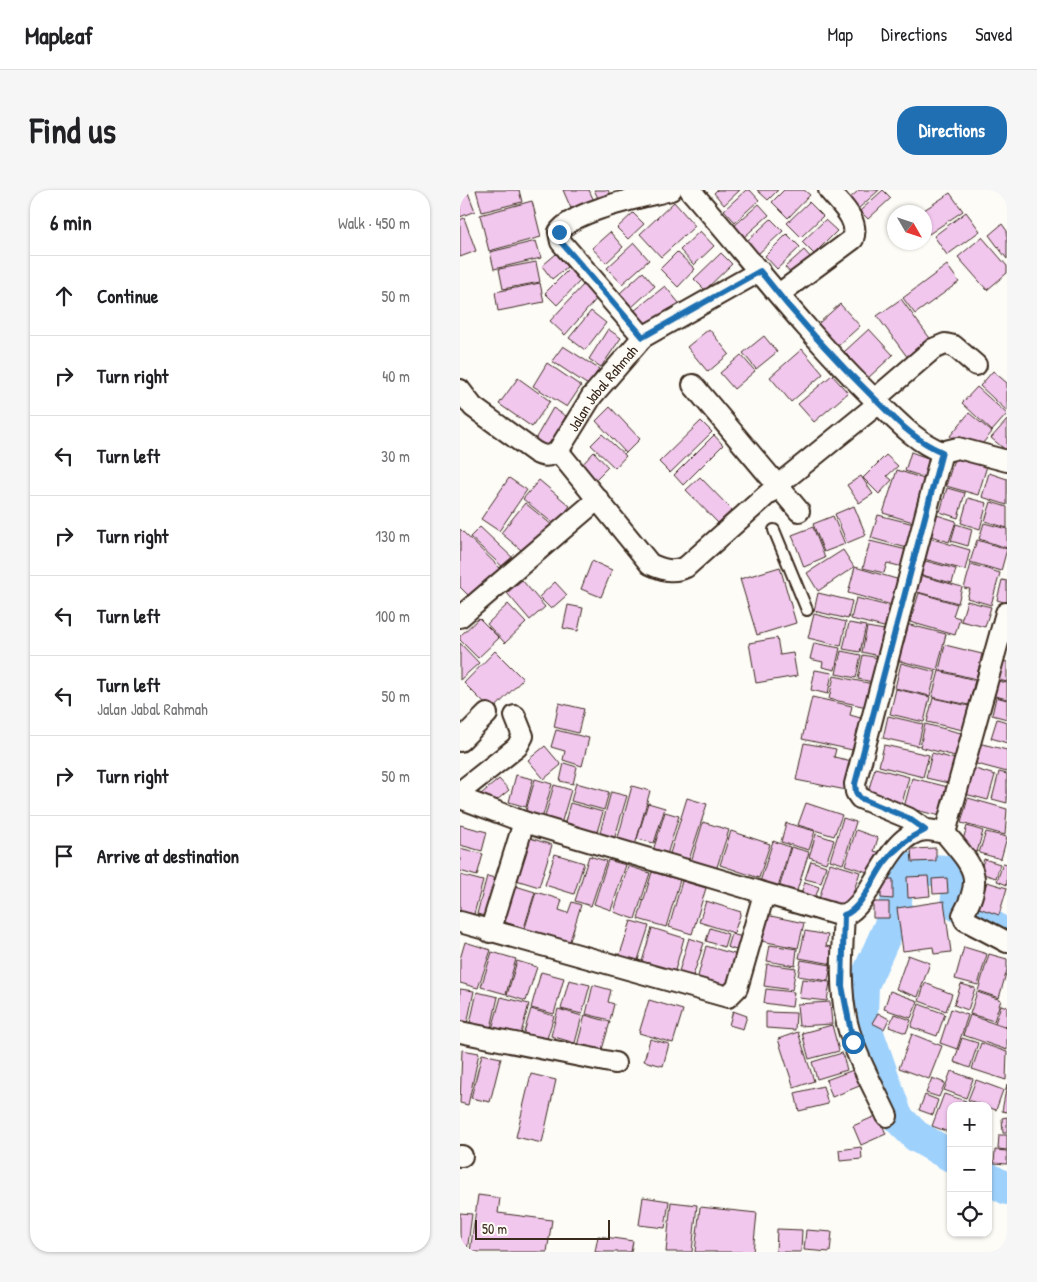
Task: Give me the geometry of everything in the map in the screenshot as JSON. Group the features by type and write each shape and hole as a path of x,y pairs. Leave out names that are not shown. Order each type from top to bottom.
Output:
{"street":[{"path":"643,337 561,242 559,232 563,226 599,209 671,190"},
{"path":"690,190 832,355 903,428 925,445 942,452 958,448 1007,461"},
{"path":"779,294 853,238 856,230 854,222 829,190"},
{"name":"Jalan Jabal Rahmah","path":"558,451 592,396 643,337 760,271"},
{"path":"460,390 474,406 540,455 549,456 558,451 650,564 660,568 678,570 686,567 778,485 877,401 933,349 945,344 954,346 976,365"},
{"path":"694,385 799,512"},
{"path":"942,452 855,784 856,792 860,798 908,818 925,830 945,833 974,876 976,885 968,907 971,924 1007,942"},
{"path":"460,617 598,499"},
{"path":"945,833 1006,613"},
{"path":"460,741 487,714"},
{"path":"460,792 517,747 523,736 516,716"},
{"path":"460,798 524,822 821,911 844,915 853,909 898,847 908,837 925,830"},
{"path":"490,932 524,822"},
{"path":"460,922 490,932 728,997 737,988 764,894"},
{"path":"844,915 841,969 848,1024 853,1042 887,1116"},
{"path":"460,1032 615,1063"}],"lane":[{"path":"774,530 807,610"}],"building":[{"path":"460,190 467,190 475,211 460,217"},
{"path":"476,190 519,190 522,202 482,212"},
{"path":"563,190 589,190 595,203 573,213"},
{"path":"594,190 608,190 613,202 602,206"},
{"path":"717,190 740,190 724,205 714,193"},
{"path":"746,190 750,190 759,200 735,222 724,210"},
{"path":"757,190 778,190 768,200"},
{"path":"784,190 804,190 810,195 788,218 772,202"},
{"path":"859,190 879,190 858,209 849,199"},
{"path":"883,190 891,198 868,219 860,211"},
{"path":"950,193 963,211 932,232 932,205"},
{"path":"532,201 541,237 489,251 480,215"},
{"path":"674,202 695,226 661,257 640,234"},
{"path":"809,202 823,216 801,237 787,223"},
{"path":"759,204 769,215 744,237 734,226"},
{"path":"966,212 980,231 947,255 934,236"},
{"path":"633,213 644,224 628,239 617,228"},
{"path":"464,218 476,251 460,257 460,220"},
{"path":"771,219 783,231 758,254 746,242"},
{"path":"825,220 837,231 814,254 802,242"},
{"path":"1002,224 1007,231 1007,259 989,235"},
{"path":"700,231 714,246 694,265 680,250"},
{"path":"610,232 623,247 606,263 592,248"},
{"path":"787,234 800,247 777,269 765,256"},
{"path":"982,237 1007,266 1007,273 987,290 958,257"},
{"path":"536,241 541,258 494,269 490,252"},
{"path":"634,243 649,260 622,284 607,268"},
{"path":"804,250 814,261 795,278 785,267"},
{"path":"677,252 695,269 678,287 660,269"},
{"path":"721,253 732,264 705,290 694,279"},
{"path":"556,254 567,267 552,279 542,266"},
{"path":"536,262 540,282 503,289 499,269"},
{"path":"947,265 959,282 915,314 903,298"},
{"path":"569,269 580,281 557,305 545,293"},
{"path":"643,272 655,286 632,307 620,293"},
{"path":"540,283 544,302 498,311 495,292"},
{"path":"583,285 598,297 565,335 550,321"},
{"path":"665,286 679,303 648,329 634,311"},
{"path":"901,299 932,341 908,358 877,316"},
{"path":"840,304 860,326 838,346 818,324"},
{"path":"591,311 606,323 585,350 569,338"},
{"path":"608,329 621,338 601,367 589,359"},
{"path":"709,329 729,354 708,372 687,347"},
{"path":"869,329 893,355 868,378 844,352"},
{"path":"764,336 777,352 756,369 743,353"},
{"path":"563,346 599,369 588,385 552,361"},
{"path":"802,349 823,374 791,402 770,377"},
{"path":"741,355 755,371 734,389 720,373"},
{"path":"547,363 581,386 567,407 533,386"},
{"path":"993,371 1007,383 1007,411 980,386"},
{"path":"832,375 848,393 814,422 798,404"},
{"path":"518,378 550,401 532,427 499,404"},
{"path":"977,387 1007,414 992,431 962,403"},
{"path":"610,407 640,439 626,453 596,421"},
{"path":"553,408 566,416 547,449 534,441"},
{"path":"969,413 992,432 977,450 964,439 960,444 950,436"},
{"path":"1007,420 1007,451 991,438"},
{"path":"701,421 712,432 670,473 659,462"},
{"path":"602,434 626,456 615,468 591,445"},
{"path":"714,435 723,445 683,485 674,475"},
{"path":"594,452 608,467 593,482 579,468"},
{"path":"911,452 933,460 927,478 905,471"},
{"path":"886,455 898,466 887,476 892,480 879,494 863,478"},
{"path":"955,456 987,466 978,495 946,486"},
{"path":"897,470 927,480 913,522 883,513"},
{"path":"989,473 1007,479 1007,505 982,497"},
{"path":"861,476 873,494 859,503 847,485"},
{"path":"700,477 732,510 718,523 686,490"},
{"path":"509,478 527,490 499,531 481,519"},
{"path":"539,480 570,506 555,525 523,499"},
{"path":"947,488 965,493 958,518 940,512"},
{"path":"968,498 987,503 980,529 961,523"},
{"path":"991,502 1007,507 1007,528 985,521"},
{"path":"525,503 552,525 527,555 501,533"},
{"path":"854,506 866,535 847,543 835,514"},
{"path":"878,515 914,524 907,548 871,538"},
{"path":"937,515 956,521 949,542 931,536"},
{"path":"833,516 845,544 824,552 813,524"},
{"path":"984,523 1007,529 1007,548 979,539"},
{"path":"956,524 972,529 968,546 951,541"},
{"path":"480,527 515,560 506,570 470,537"},
{"path":"813,527 825,558 804,567 792,535"},
{"path":"460,529 502,570 473,600 460,587"},
{"path":"929,538 970,550 965,570 924,559"},
{"path":"977,540 1007,549 1001,571 970,562"},
{"path":"870,541 907,550 903,567 887,563 884,573 863,568"},
{"path":"843,550 854,567 818,591 807,573"},
{"path":"922,560 956,569 952,583 918,574"},
{"path":"592,561 612,570 601,597 581,589"},
{"path":"971,564 1000,573 991,605 967,598 970,589 964,588"},
{"path":"780,567 796,623 757,635 740,579"},
{"path":"855,567 900,580 892,605 848,593"},
{"path":"919,575 962,587 958,603 914,591"},
{"path":"522,580 545,607 530,620 507,593"},
{"path":"1002,580 1007,581 1007,603 997,600"},
{"path":"555,582 567,595 551,609 539,597"},
{"path":"818,593 852,601 848,619 814,611"},
{"path":"919,593 957,604 953,616 960,618 955,635 910,622"},
{"path":"856,598 893,607 888,628 851,619"},
{"path":"967,601 991,607 985,627 961,621"},
{"path":"508,604 526,623 505,643 487,624"},
{"path":"568,605 583,608 578,631 563,628"},
{"path":"814,614 846,622 841,646 808,638"},
{"path":"479,618 499,638 478,658 460,640 460,636"},
{"path":"849,623 866,626 860,652 843,649"},
{"path":"906,624 946,634 937,670 896,660"},
{"path":"867,627 885,630 879,656 862,652"},
{"path":"777,638 780,655 793,653 797,676 756,683 749,643"},
{"path":"460,643 479,663 460,680"},
{"path":"814,643 840,648 835,670 822,667 823,662 810,659"},
{"path":"945,645 982,654 976,679 939,670"},
{"path":"495,651 523,679 492,711 464,683"},
{"path":"841,651 861,655 856,678 836,674"},
{"path":"863,655 879,658 873,682 858,679"},
{"path":"1000,660 1007,662 1007,682 995,679"},
{"path":"901,663 936,672 930,696 895,688"},
{"path":"815,670 832,673 828,694 811,690"},
{"path":"939,671 975,680 969,705 932,697"},
{"path":"834,676 873,684 867,707 829,699"},
{"path":"994,680 1007,683 1007,699 991,695"},
{"path":"896,689 930,697 924,722 890,714"},
{"path":"812,697 852,706 850,715 864,719 857,751 802,739"},
{"path":"996,697 1007,700 1007,719 992,715"},
{"path":"933,698 969,706 963,730 927,722"},
{"path":"559,703 584,709 578,733 554,727"},
{"path":"888,716 923,724 918,746 883,738"},
{"path":"997,719 1007,722 1007,743 991,738"},
{"path":"925,724 961,733 955,756 920,747"},
{"path":"556,730 589,738 582,766 563,760 565,751 551,747"},
{"path":"804,743 836,749 834,757 852,761 846,790 796,780"},
{"path":"978,743 1007,750 1007,772 973,763"},
{"path":"884,745 929,755 923,777 879,766"},
{"path":"545,746 561,765 544,779 528,760"},
{"path":"932,753 955,759 948,783 926,778"},
{"path":"564,763 577,767 573,784 560,781"},
{"path":"875,768 909,777 901,807 883,803 884,796 868,792"},
{"path":"972,768 995,775 988,800 965,794"},
{"path":"999,772 1007,774 1007,803 992,799"},
{"path":"516,775 533,779 526,807 509,802"},
{"path":"912,778 948,787 940,816 904,807"},
{"path":"499,779 509,790 491,805 481,794"},
{"path":"535,779 552,784 542,819 525,814"},
{"path":"576,783 609,792 604,810 571,801"},
{"path":"554,785 571,790 561,824 544,820"},
{"path":"632,786 650,791 634,849 616,845"},
{"path":"611,792 627,796 614,840 599,836"},
{"path":"687,798 707,804 687,866 668,860"},
{"path":"968,798 1007,809 1005,835 961,823"},
{"path":"570,803 603,812 596,835 564,826"},
{"path":"648,803 665,808 654,843 637,839"},
{"path":"806,803 842,815 834,836 798,825"},
{"path":"665,812 679,816 666,858 652,854"},
{"path":"843,818 856,822 843,864 830,860"},
{"path":"703,822 729,830 716,870 691,862"},
{"path":"786,823 815,831 809,850 781,842"},
{"path":"460,825 487,832 482,851 460,845"},
{"path":"967,826 983,831 977,852 961,847"},
{"path":"856,830 878,838 874,851 881,853 874,874 845,865"},
{"path":"731,831 770,844 759,878 720,865"},
{"path":"986,832 1007,837 1001,859 979,853"},
{"path":"816,834 834,840 826,863 809,857"},
{"path":"527,837 552,845 539,887 513,879"},
{"path":"773,841 790,847 777,891 759,885"},
{"path":"791,847 809,852 795,897 778,892"},
{"path":"460,848 483,854 477,876 460,871"},
{"path":"936,848 936,861 912,862 911,849"},
{"path":"555,854 584,863 574,894 545,885"},
{"path":"589,856 606,861 591,906 575,901"},
{"path":"984,859 1000,864 996,878 980,873"},
{"path":"608,860 626,865 611,910 594,904"},
{"path":"811,861 826,866 821,883 805,879"},
{"path":"830,863 860,872 848,908 819,899"},
{"path":"1003,863 1007,864 1007,885 997,881"},
{"path":"628,866 650,873 635,919 614,912"},
{"path":"652,872 680,880 666,927 638,919"},
{"path":"460,875 483,881 474,914 460,911"},
{"path":"487,876 503,880 493,918 477,914"},
{"path":"928,876 930,896 908,898 907,877"},
{"path":"947,878 948,893 933,894 932,879"},
{"path":"881,879 893,879 893,899 881,898"},
{"path":"682,881 706,888 692,934 669,927"},
{"path":"805,882 819,887 814,901 800,896"},
{"path":"987,882 1007,888 999,915 979,908"},
{"path":"509,884 535,892 524,928 498,920"},
{"path":"536,892 562,900 559,910 568,913 572,902 581,905 569,944 524,931"},
{"path":"706,901 741,912 734,933 699,922"},
{"path":"944,901 951,952 934,954 933,947 903,951 897,908"},
{"path":"873,902 889,902 889,918 873,918"},
{"path":"766,915 804,923 798,948 761,941"},
{"path":"631,921 649,926 637,963 619,957"},
{"path":"652,928 684,938 674,974 641,965"},
{"path":"710,928 728,934 724,947 706,941"},
{"path":"805,931 828,935 826,946 836,948 833,964 799,958"},
{"path":"731,934 747,938 742,952 727,947"},
{"path":"689,938 704,943 691,982 677,978"},
{"path":"465,942 491,950 478,988 460,983 460,959"},
{"path":"770,945 797,949 795,966 767,961"},
{"path":"706,946 738,955 728,993 696,984"},
{"path":"964,947 987,954 978,985 955,979"},
{"path":"492,952 516,959 506,994 481,987"},
{"path":"989,954 1007,959 1007,970 999,998 978,991"},
{"path":"908,955 930,963 918,997 896,989"},
{"path":"801,960 831,965 828,981 798,976"},
{"path":"517,961 537,967 526,1001 507,995"},
{"path":"767,964 796,968 792,990 764,986"},
{"path":"541,972 564,978 554,1014 531,1008"},
{"path":"802,979 830,982 827,1001 799,998"},
{"path":"569,980 590,985 582,1014 561,1009"},
{"path":"925,983 952,994 946,1011 919,1001"},
{"path":"961,984 975,988 968,1010 954,1005"},
{"path":"593,985 611,990 608,1002 614,1004 610,1020 586,1014"},
{"path":"460,989 474,991 467,1024 460,1022"},
{"path":"766,989 794,992 792,1007 764,1003"},
{"path":"890,991 918,1001 911,1018 884,1009"},
{"path":"477,992 498,997 491,1028 470,1023"},
{"path":"977,992 1001,1000 994,1021 970,1014"},
{"path":"501,997 529,1004 520,1037 492,1029"},
{"path":"649,1000 683,1010 673,1043 639,1033"},
{"path":"830,1002 832,1024 799,1026 797,1004"},
{"path":"919,1004 945,1014 937,1036 911,1027"},
{"path":"1001,1005 1007,1007 1007,1027 995,1023"},
{"path":"531,1009 554,1016 545,1045 522,1039"},
{"path":"558,1009 582,1016 575,1043 551,1036"},
{"path":"951,1009 968,1015 957,1049 940,1043"},
{"path":"733,1011 747,1016 743,1029 729,1025"},
{"path":"766,1012 796,1013 795,1030 766,1028"},
{"path":"878,1013 889,1019 884,1029 872,1023"},
{"path":"894,1014 911,1020 906,1033 889,1027"},
{"path":"585,1015 610,1022 601,1053 577,1046"},
{"path":"970,1015 1007,1028 1007,1050 963,1035"},
{"path":"832,1025 839,1051 809,1059 802,1033"},
{"path":"798,1032 814,1081 794,1088 778,1039"},
{"path":"912,1034 942,1046 929,1079 899,1068"},
{"path":"962,1038 978,1043 970,1068 954,1062"},
{"path":"650,1039 669,1044 663,1066 644,1061"},
{"path":"981,1043 1007,1052 1006,1080 972,1069"},
{"path":"462,1050 479,1053 468,1105 460,1103"},
{"path":"842,1053 847,1070 817,1079 812,1062"},
{"path":"482,1054 501,1058 490,1102 471,1098"},
{"path":"856,1069 862,1085 832,1097 826,1080"},
{"path":"951,1071 973,1079 966,1098 944,1090"},
{"path":"531,1074 556,1080 542,1143 516,1137"},
{"path":"932,1078 945,1083 939,1097 926,1093"},
{"path":"976,1080 1003,1090 996,1110 992,1109 992,1102 974,1102 968,1100"},
{"path":"1007,1084 1007,1112 1002,1111"},
{"path":"823,1086 828,1104 799,1111 795,1093"},
{"path":"944,1094 966,1101 947,1102 947,1132 932,1126"},
{"path":"925,1095 938,1100 933,1115 919,1110"},
{"path":"878,1115 886,1134 861,1145 853,1126"},
{"path":"1007,1117 1007,1133 1003,1133 1002,1118"},
{"path":"999,1135 1007,1135 1007,1150 998,1149"},
{"path":"861,1147 862,1159 840,1161 839,1150"},
{"path":"995,1150 1007,1151 1007,1164 994,1163"},
{"path":"478,1195 500,1198 498,1213 552,1220 547,1252 470,1252"},
{"path":"643,1197 669,1201 665,1228 639,1225"},
{"path":"671,1202 697,1205 692,1252 666,1252"},
{"path":"700,1207 757,1213 753,1252 695,1252"},
{"path":"460,1213 472,1214 467,1252 460,1252"},
{"path":"777,1229 802,1230 801,1252 776,1252"},
{"path":"806,1230 832,1232 830,1252 804,1250"},
{"path":"598,1236 633,1241 631,1252 595,1252"}],"waterway":[{"path":"947,1154 916,1136 897,1117 862,1016 863,985 890,925 896,904 897,875 904,868 946,871 958,888 956,905 994,927"},
{"path":"992,1180 1007,1189"}],"route":[{"path":"559,232 561,242 643,337 760,271 832,355 903,428 925,445 942,452 913,554 855,784 856,792 860,798 908,818 925,830 908,837 898,847 853,909 844,915 842,986 853,1042"}]}
